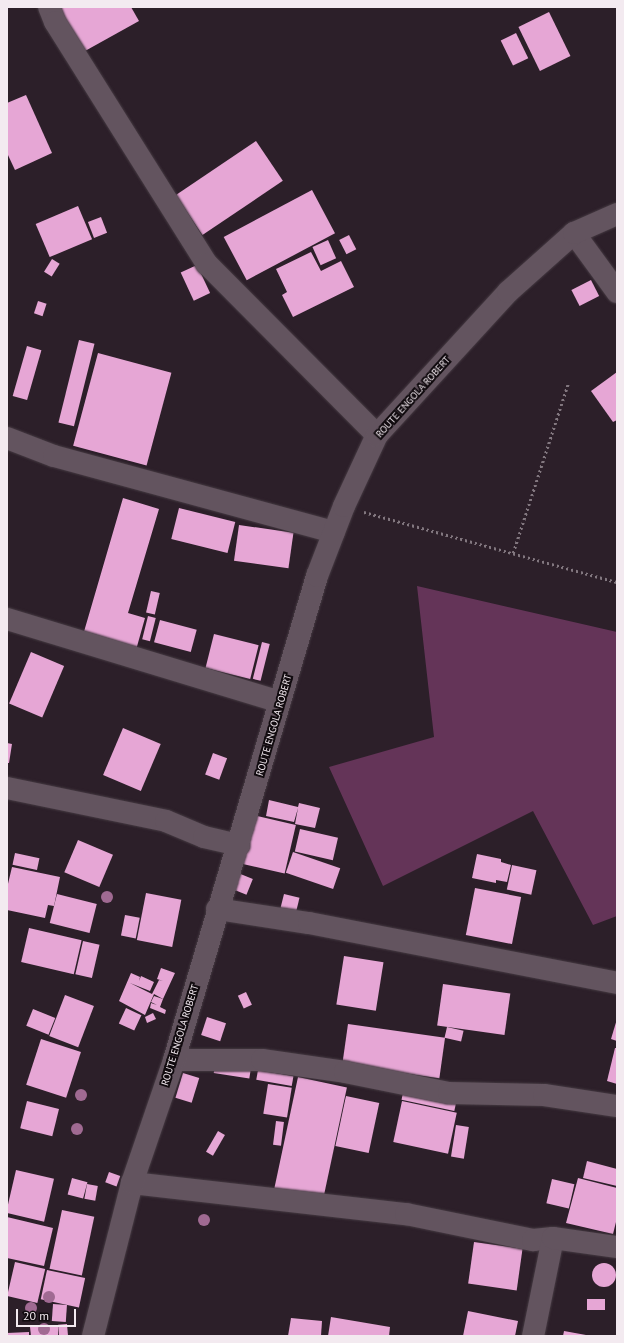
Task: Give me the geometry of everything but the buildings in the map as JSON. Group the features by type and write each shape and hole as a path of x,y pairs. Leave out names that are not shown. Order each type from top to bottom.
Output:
{"street":[{"path":"49,7 55,22 207,264 377,435"},
{"name":"ROUTE ENGOLA ROBERT","path":"93,1336 132,1183 174,1060 217,909 239,845 317,576 344,506 377,435 508,292 574,232 617,214"},
{"path":"574,232 617,292"},
{"path":"7,438 54,456 334,532"},
{"path":"7,619 280,702"},
{"path":"7,788 166,821 204,837 239,845"},
{"path":"217,909 309,923 617,983"},
{"path":"174,1060 262,1060 345,1072 449,1093 544,1095 617,1106"},
{"path":"132,1183 406,1214 533,1240 553,1238 617,1247"},
{"path":"533,1336 553,1238"}],"path":[{"path":"513,553 568,384"},
{"path":"344,506 617,582"}],"shaded area":[{"path":"417,586 617,632 617,916 593,925 533,811 383,886 329,767 434,737"}]}
